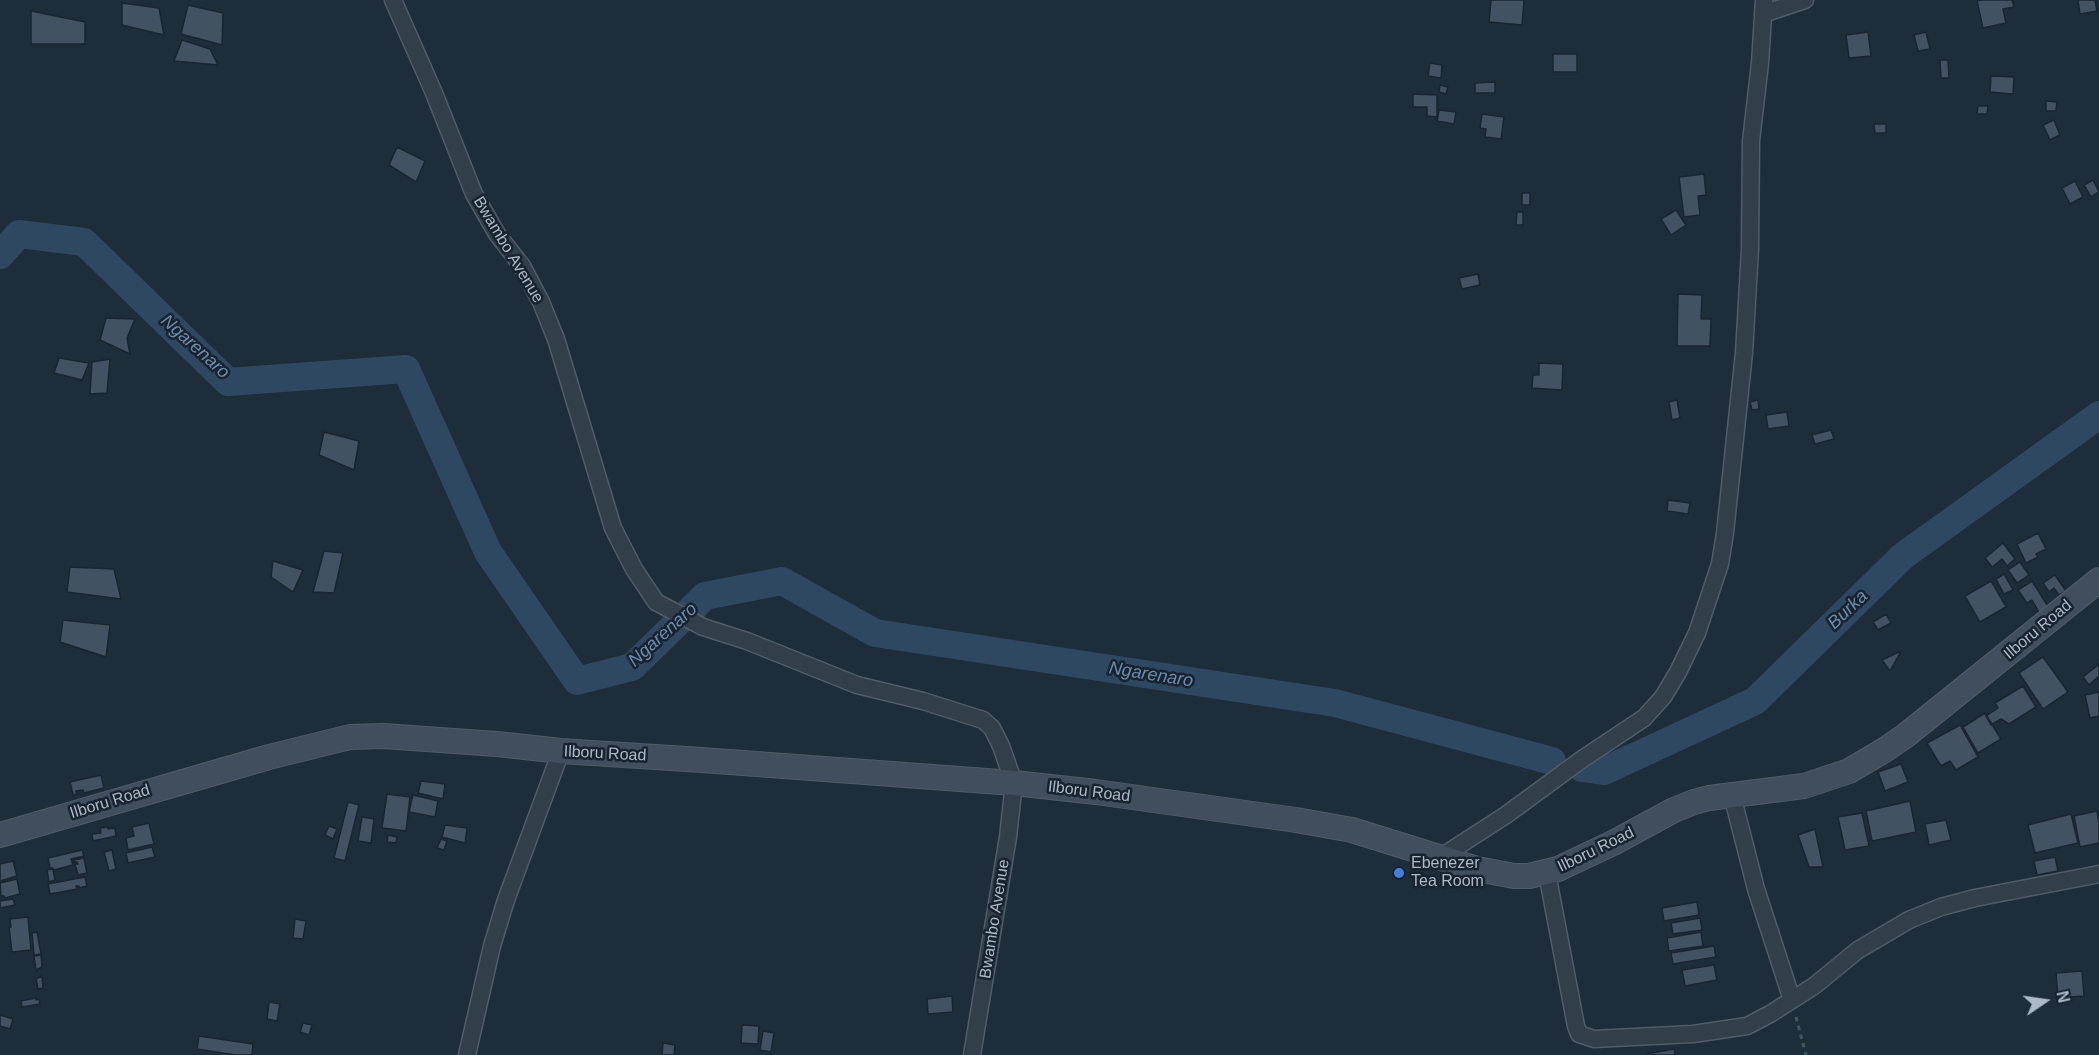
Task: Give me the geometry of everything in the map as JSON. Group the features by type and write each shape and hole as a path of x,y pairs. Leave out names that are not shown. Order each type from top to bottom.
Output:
{"street":[{"name":"Bwambo Avenue","path":"393,0 434,93 474,194 497,234 522,266 541,302 556,339 613,528 634,569 656,602 703,627 857,685 923,701 983,720 993,728 1014,783 1006,847 972,1055"},
{"path":"1441,856 1506,815 1581,760 1644,718 1663,697 1697,633 1720,564 1725,533 1744,352 1750,249 1751,141 1764,7 1805,0"},
{"name":"Ilboru Road","path":"0,835 205,774 350,737 383,736 427,738 561,752 1014,783 1118,795 1353,830 1477,868 1514,876 1547,873 1603,848 1674,810 1709,798 1803,786 1836,777 1867,761 1883,752 1941,708 2099,580"},
{"path":"467,1055 492,946 506,900 561,752"},
{"path":"1732,795 1756,889 1792,1000"},
{"path":"1547,873 1576,1026 1579,1034 1594,1039 1693,1034 1747,1026 1814,986 1858,950 1920,916 1941,907 1976,898 2099,874"}],"path":[{"path":"1792,1000 1806,1055"}],"building":[{"path":"1491,0 1524,0 1522,25 1489,22"},
{"path":"2012,0 2014,7 2003,9 2006,23 1983,28 1977,1"},
{"path":"2078,0 2095,0 2097,11 2080,14"},
{"path":"122,3 159,8 164,35 122,25"},
{"path":"188,5 223,13 222,45 181,34"},
{"path":"31,11 85,22 85,44 31,44"},
{"path":"1868,32 1871,56 1849,58 1846,35"},
{"path":"1926,32 1930,49 1918,51 1914,35"},
{"path":"182,40 210,49 218,65 174,61"},
{"path":"1553,54 1577,54 1577,72 1553,72"},
{"path":"1940,60 1948,60 1949,78 1941,78"},
{"path":"1430,63 1442,65 1441,78 1428,76"},
{"path":"1991,76 2014,77 2013,94 1990,92"},
{"path":"1495,82 1495,93 1475,93 1475,83"},
{"path":"1440,85 1448,87 1446,94 1439,92"},
{"path":"1413,94 1437,95 1437,117 1427,116 1427,107 1413,107"},
{"path":"2046,101 2057,102 2056,111 2046,111"},
{"path":"1978,106 1988,106 1987,114 1977,114"},
{"path":"1439,110 1456,112 1454,124 1437,121"},
{"path":"1482,114 1504,117 1501,139 1485,137 1486,129 1480,128"},
{"path":"2054,120 2060,135 2050,140 2043,125"},
{"path":"1874,124 1886,124 1886,133 1875,133"},
{"path":"397,147 425,161 416,182 389,165"},
{"path":"1704,174 1706,195 1698,196 1700,215 1684,217 1679,177"},
{"path":"2093,180 2099,192 2091,197 2084,185"},
{"path":"2075,181 2083,197 2070,204 2062,188"},
{"path":"1522,193 1530,193 1530,205 1522,205"},
{"path":"1676,210 1686,225 1671,235 1661,219"},
{"path":"1517,212 1523,212 1523,225 1516,225"},
{"path":"1478,274 1480,285 1462,289 1459,278"},
{"path":"1678,294 1702,295 1701,319 1711,319 1710,346 1677,346"},
{"path":"106,318 135,319 127,338 130,354 100,340"},
{"path":"59,358 89,363 82,380 54,373"},
{"path":"110,359 107,393 90,394 92,362"},
{"path":"1539,363 1563,364 1562,390 1532,388 1533,375 1539,375"},
{"path":"1677,400 1680,418 1672,420 1669,402"},
{"path":"1758,400 1759,409 1752,410 1750,402"},
{"path":"1787,412 1789,426 1768,429 1766,415"},
{"path":"1831,430 1834,439 1815,444 1812,435"},
{"path":"324,432 359,441 354,470 319,455"},
{"path":"1668,500 1690,503 1688,514 1667,511"},
{"path":"2038,533 2046,549 2036,554 2038,557 2026,563 2017,544"},
{"path":"2003,543 2015,559 2007,566 2002,559 1992,567 1985,558"},
{"path":"324,551 343,553 334,593 313,592"},
{"path":"273,561 303,570 293,592 271,577"},
{"path":"2020,562 2029,575 2017,583 2008,570"},
{"path":"70,567 114,569 121,599 67,592"},
{"path":"2004,574 2013,590 2004,594 1996,579"},
{"path":"2055,575 2066,591 2059,595 2054,588 2049,592 2043,583"},
{"path":"1991,581 2006,607 1980,622 1965,596"},
{"path":"2032,581 2049,608 2040,614 2032,600 2027,603 2018,590"},
{"path":"1886,614 1891,623 1878,630 1873,622"},
{"path":"63,620 110,625 106,657 60,642"},
{"path":"1901,651 1890,671 1882,660"},
{"path":"2043,657 2068,692 2043,709 2019,673"},
{"path":"2099,664 2099,676 2089,685 2083,677"},
{"path":"2023,686 2036,707 2009,724 2001,719 1991,725 1986,716 1998,708 1995,703"},
{"path":"2099,692 2099,716 2090,718 2085,695"},
{"path":"1985,713 2001,739 1978,753 1963,727"},
{"path":"1960,725 1978,757 1956,770 1950,761 1941,766 1927,743"},
{"path":"1901,764 1908,782 1885,791 1878,772"},
{"path":"101,775 104,788 84,793 83,790 76,791 77,794 73,795 70,782"},
{"path":"421,781 445,784 443,799 418,793"},
{"path":"387,794 410,797 406,831 382,828"},
{"path":"413,795 438,801 435,817 409,812"},
{"path":"1910,801 1916,832 1872,841 1866,811"},
{"path":"348,802 359,805 345,861 334,858"},
{"path":"2097,811 2099,843 2080,847 2074,816"},
{"path":"1862,813 1869,846 1845,850 1838,817"},
{"path":"2071,814 2078,843 2035,853 2028,825"},
{"path":"362,817 374,819 371,843 358,841"},
{"path":"1946,820 1951,840 1929,845 1925,824"},
{"path":"149,823 154,844 128,850 126,838 134,836 132,827"},
{"path":"445,825 467,828 465,843 442,837"},
{"path":"329,826 337,829 333,839 325,835"},
{"path":"108,827 108,829 115,828 116,836 93,841 92,834 101,833 100,828"},
{"path":"1815,829 1823,867 1809,867 1798,835"},
{"path":"388,835 397,837 396,843 387,842"},
{"path":"441,839 447,841 444,850 437,848"},
{"path":"152,847 155,857 128,863 126,853"},
{"path":"82,850 84,856 71,859 73,865 54,870 50,868 48,858"},
{"path":"112,850 116,869 109,871 104,852"},
{"path":"2055,857 2058,871 2037,875 2034,861"},
{"path":"84,858 87,873 78,875 75,864 78,864 74,860"},
{"path":"13,861 17,876 0,881 0,864"},
{"path":"53,869 55,880 49,882 47,870"},
{"path":"85,877 87,886 79,888 76,886 77,889 50,894 48,884"},
{"path":"17,879 20,894 5,898 1,896 0,883"},
{"path":"13,899 15,905 0,908 0,901"},
{"path":"1697,902 1699,915 1664,921 1662,908"},
{"path":"28,917 31,950 12,952 10,919"},
{"path":"1700,918 1702,930 1673,934 1671,923"},
{"path":"295,919 306,921 303,939 293,938"},
{"path":"37,932 41,954 34,955 32,933"},
{"path":"1701,932 1703,946 1669,951 1667,938"},
{"path":"1714,946 1716,957 1673,964 1671,953"},
{"path":"41,955 42,967 36,970 34,956"},
{"path":"1714,965 1717,980 1685,986 1682,970"},
{"path":"2082,971 2084,996 2058,998 2056,973"},
{"path":"42,976 43,988 38,989 36,979"},
{"path":"952,996 953,1012 928,1014 927,999"},
{"path":"36,998 36,1000 39,999 40,1004 22,1007 21,1001"},
{"path":"269,1002 280,1004 277,1021 267,1019"},
{"path":"0,1015 13,1019 10,1029 0,1026"},
{"path":"303,1023 312,1025 309,1035 300,1032"},
{"path":"742,1025 759,1026 758,1044 741,1043"},
{"path":"763,1031 774,1033 771,1052 760,1050"},
{"path":"199,1036 253,1044 252,1055 235,1055 197,1049"},
{"path":"663,1043 675,1045 674,1055 662,1055"},
{"path":"1674,1049 1675,1055 1646,1054"}],"waterway":[{"name":"Ngarenaro","path":"0,255 19,234 84,242 228,382 406,369 488,552 577,681 632,667 705,596 782,581 875,633 1335,703 1552,761"},
{"name":"Burka","path":"1582,768 1604,771 1755,701 1903,556 2099,415"}],"place":[{"name":"Ebenezer Tea Room","path":"1399,873"}]}
